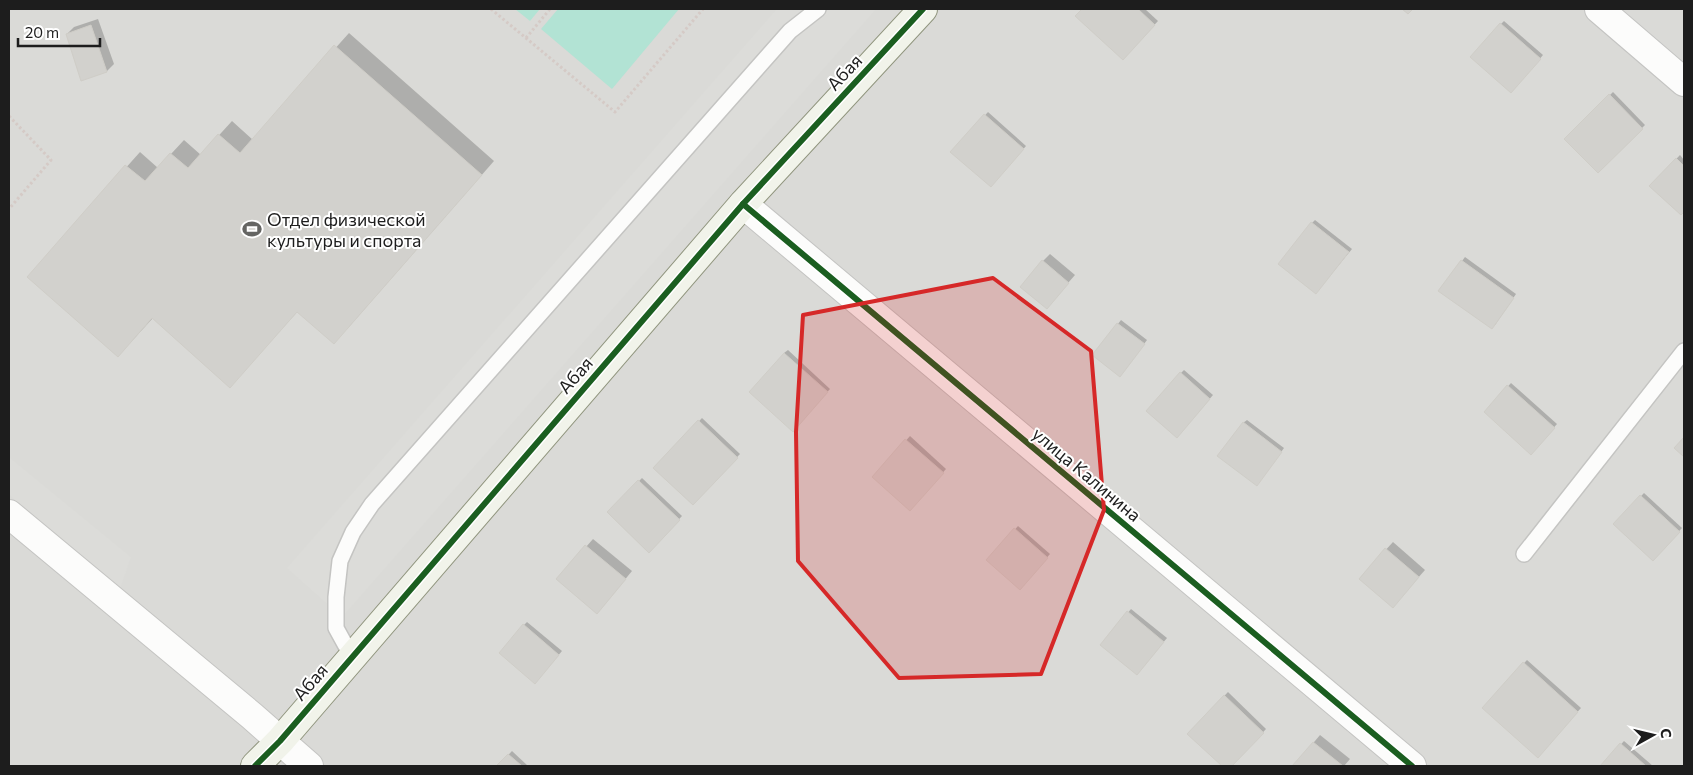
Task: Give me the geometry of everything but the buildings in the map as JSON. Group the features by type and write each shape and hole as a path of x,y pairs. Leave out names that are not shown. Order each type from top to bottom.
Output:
{"street":[{"name":"Абая","path":"255,766 280,741 743,204 920,9"},
{"path":"1599,9 1684,82"},
{"name":"улица Калинина","path":"743,204 1412,766"},
{"path":"9,514 252,716 309,766"}],"lane":[{"path":"352,657 336,628 336,597 340,561 352,532 372,504 790,31 818,9"},
{"path":"1524,554 1684,351"}],"path":[{"path":"490,9 615,112 702,9"},
{"path":"526,38 550,9"},
{"path":"9,116 51,160 9,210"}],"highlighted area":[{"path":"993,278 1091,351 1104,510 1041,674 899,678 798,561 796,432 803,315"}],"shaded area":[{"path":"9,9 1684,9 1684,766 9,766"},
{"path":"777,9 876,9 342,617 287,568"},
{"path":"9,457 131,557 120,589 9,495"}],"green space":[{"path":"515,9 540,9 530,21"},
{"path":"558,9 679,9 612,89 541,29"}],"cycle path":[{"path":"255,766 280,741 743,204 923,9"},
{"path":"743,204 1412,766"}],"place":[{"name":"Отдел физической культуры и спорта","path":"252,229"}]}
